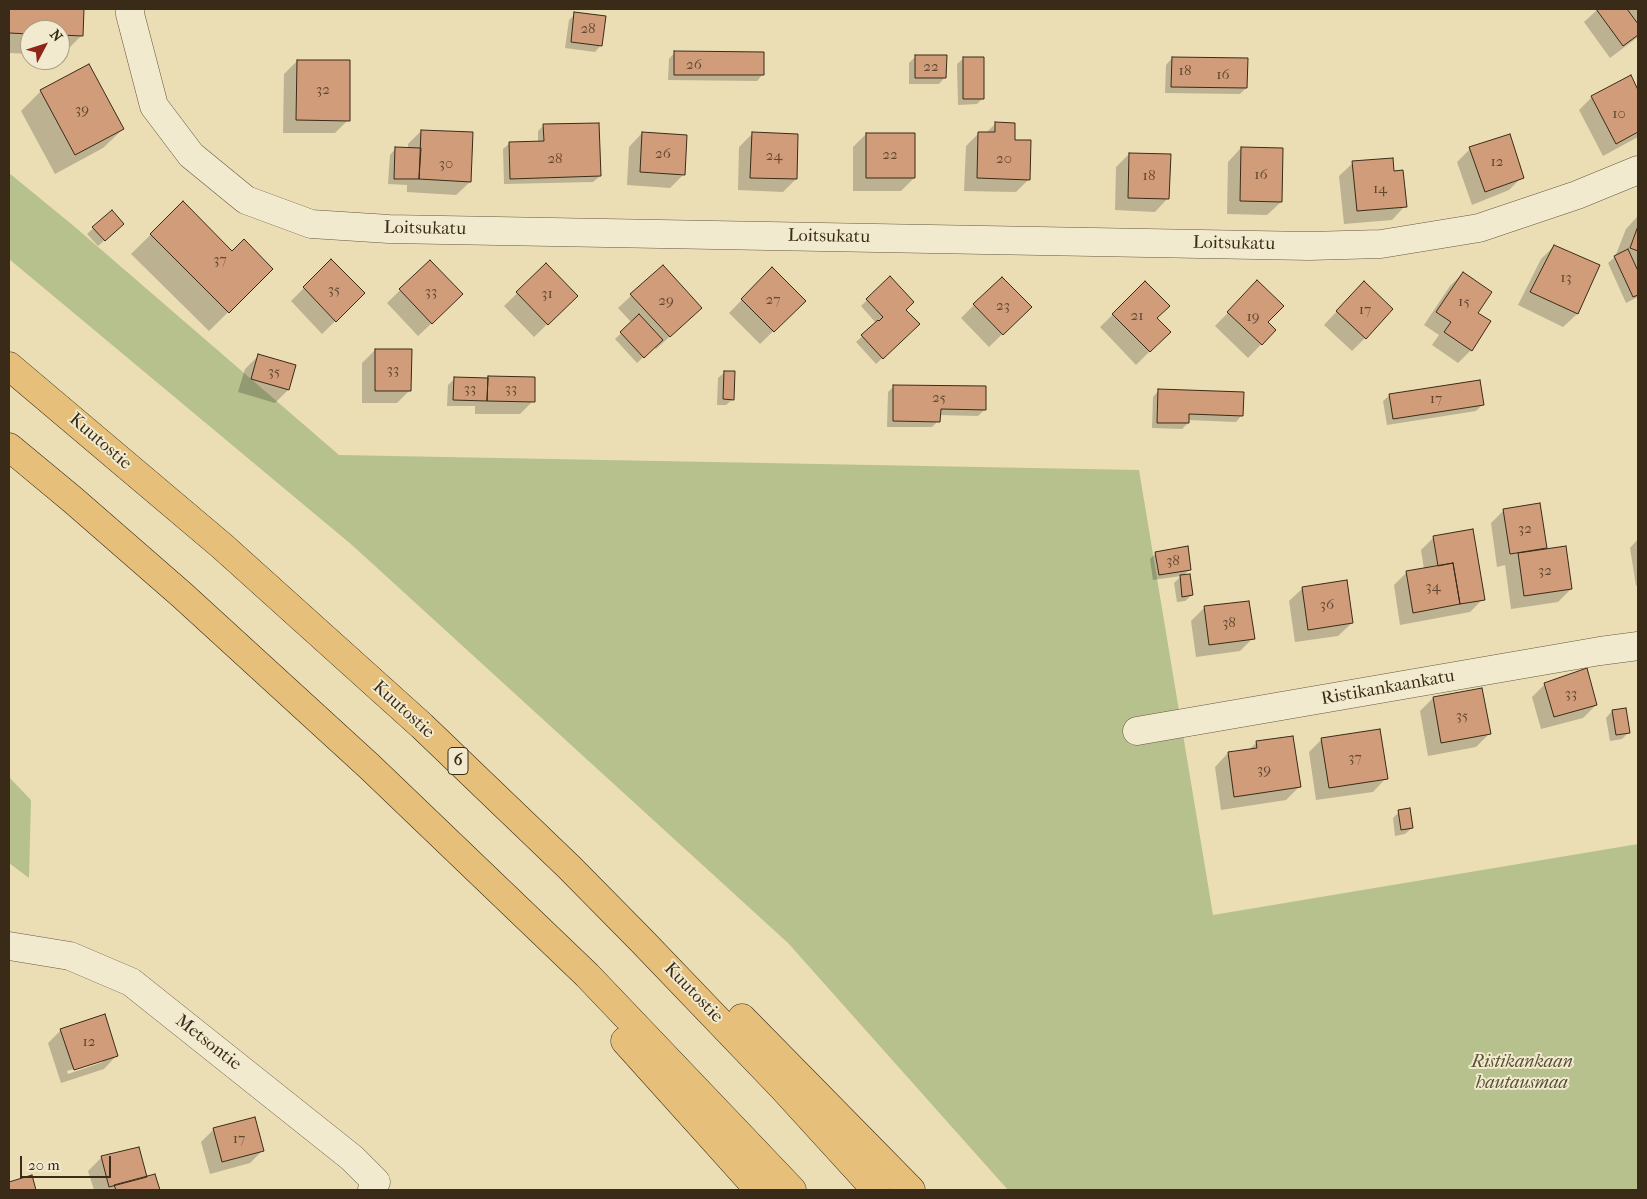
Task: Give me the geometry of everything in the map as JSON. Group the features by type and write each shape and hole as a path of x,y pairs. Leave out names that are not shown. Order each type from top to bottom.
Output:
{"highway":[{"name":"Kuutostie","path":"9,366 222,546 422,726 569,867 641,940 783,1088 876,1190"},
{"path":"9,447 182,595 370,767 587,974 792,1190"},
{"path":"422,726 661,935 911,1190"},
{"path":"370,767 626,1042 759,1190"}],"street":[{"name":"Loitsukatu","path":"130,9 154,106 191,155 246,200 311,224 389,229 1290,245 1380,244 1479,228 1577,195 1638,170"},
{"name":"Ristikankaankatu","path":"1137,732 1600,651 1638,646"},
{"name":"Metsontie","path":"9,946 70,956 131,982 352,1158 376,1182 372,1190"}],"green space":[{"name":"Ristikankaan hautausmaa","path":"9,173 75,227 339,455 1139,470 1213,915 1638,844 1638,1190 1008,1190 788,943 352,545 9,259"},
{"path":"9,777 31,800 29,878 9,863"}],"building":[{"path":"9,9 84,9 83,36 70,35 70,20 20,20 20,34 9,33"},
{"path":"1596,9 1627,9 1638,24 1638,35 1623,46"},
{"path":"574,12 606,16 602,46 571,42"},
{"path":"674,51 764,52 764,75 674,75"},
{"path":"915,55 947,55 946,78 915,78"},
{"path":"963,57 984,57 984,99 963,99"},
{"path":"1172,57 1248,58 1247,88 1171,87"},
{"path":"297,60 350,60 350,121 296,120"},
{"path":"89,64 124,129 75,155 40,90"},
{"path":"1631,75 1638,90 1638,132 1616,144 1591,96"},
{"path":"995,122 1015,123 1015,140 1031,140 1030,180 977,178 978,132 995,132"},
{"path":"599,123 601,176 510,179 509,142 544,141 543,124"},
{"path":"421,130 473,132 471,182 419,179"},
{"path":"642,132 687,135 685,175 640,172"},
{"path":"752,132 798,134 797,179 750,178"},
{"path":"866,133 915,133 915,178 866,178"},
{"path":"1510,134 1524,178 1485,192 1469,147"},
{"path":"395,147 421,148 419,179 394,179"},
{"path":"1241,147 1283,148 1282,202 1240,201"},
{"path":"1129,153 1171,154 1169,199 1128,198"},
{"path":"1393,158 1394,171 1403,170 1407,207 1357,211 1352,161"},
{"path":"183,201 232,251 244,239 273,269 229,313 150,234"},
{"path":"112,210 124,224 105,241 92,227"},
{"path":"1638,226 1638,251 1630,248"},
{"path":"1554,245 1600,265 1578,314 1530,292"},
{"path":"1628,249 1638,271 1638,295 1633,297 1614,256"},
{"path":"331,259 365,293 336,322 303,287"},
{"path":"430,260 463,294 432,324 399,289"},
{"path":"546,263 578,296 548,325 516,292"},
{"path":"663,265 702,308 670,337 630,294"},
{"path":"772,267 806,301 774,332 741,299"},
{"path":"1463,272 1492,292 1478,313 1491,321 1472,351 1444,332 1451,322 1436,312"},
{"path":"890,276 914,302 906,310 920,324 883,359 861,335 883,317 866,299"},
{"path":"1002,277 1032,307 1003,335 973,304"},
{"path":"1257,280 1284,306 1268,322 1276,330 1262,345 1227,312"},
{"path":"1145,281 1170,306 1157,318 1171,332 1150,352 1112,314"},
{"path":"1364,281 1393,309 1366,339 1336,311"},
{"path":"639,314 663,340 644,358 620,332"},
{"path":"375,349 412,349 411,391 375,391"},
{"path":"258,354 296,365 289,390 251,379"},
{"path":"724,371 735,371 734,400 723,399"},
{"path":"488,376 535,377 535,402 487,401"},
{"path":"454,377 488,378 487,401 453,400"},
{"path":"1480,380 1484,405 1393,419 1389,394"},
{"path":"893,385 986,386 986,410 941,409 940,422 893,421"},
{"path":"1158,389 1244,392 1243,416 1189,414 1189,423 1157,423"},
{"path":"1540,503 1547,548 1510,554 1503,509"},
{"path":"1473,529 1485,600 1460,604 1453,563 1438,566 1433,536"},
{"path":"1188,546 1191,570 1159,575 1155,552"},
{"path":"1566,546 1572,589 1524,596 1518,553"},
{"path":"1453,563 1460,604 1413,613 1406,571"},
{"path":"1190,574 1193,595 1182,597 1180,575"},
{"path":"1347,580 1353,623 1308,630 1302,587"},
{"path":"1249,601 1255,639 1209,645 1204,606"},
{"path":"1587,668 1597,705 1554,717 1544,683"},
{"path":"1482,688 1491,734 1441,743 1433,697"},
{"path":"1626,708 1630,733 1616,735 1612,710"},
{"path":"1380,729 1388,779 1329,788 1321,738"},
{"path":"1293,736 1301,787 1234,797 1228,752 1257,748 1256,741"},
{"path":"1410,808 1413,828 1401,830 1398,810"},
{"path":"105,1014 118,1056 74,1070 60,1029"},
{"path":"255,1117 264,1151 222,1162 213,1128"},
{"path":"139,1147 147,1177 109,1187 101,1156"},
{"path":"155,1174 160,1190 116,1190 114,1185"},
{"path":"32,1175 36,1190 9,1190 9,1182"}]}
